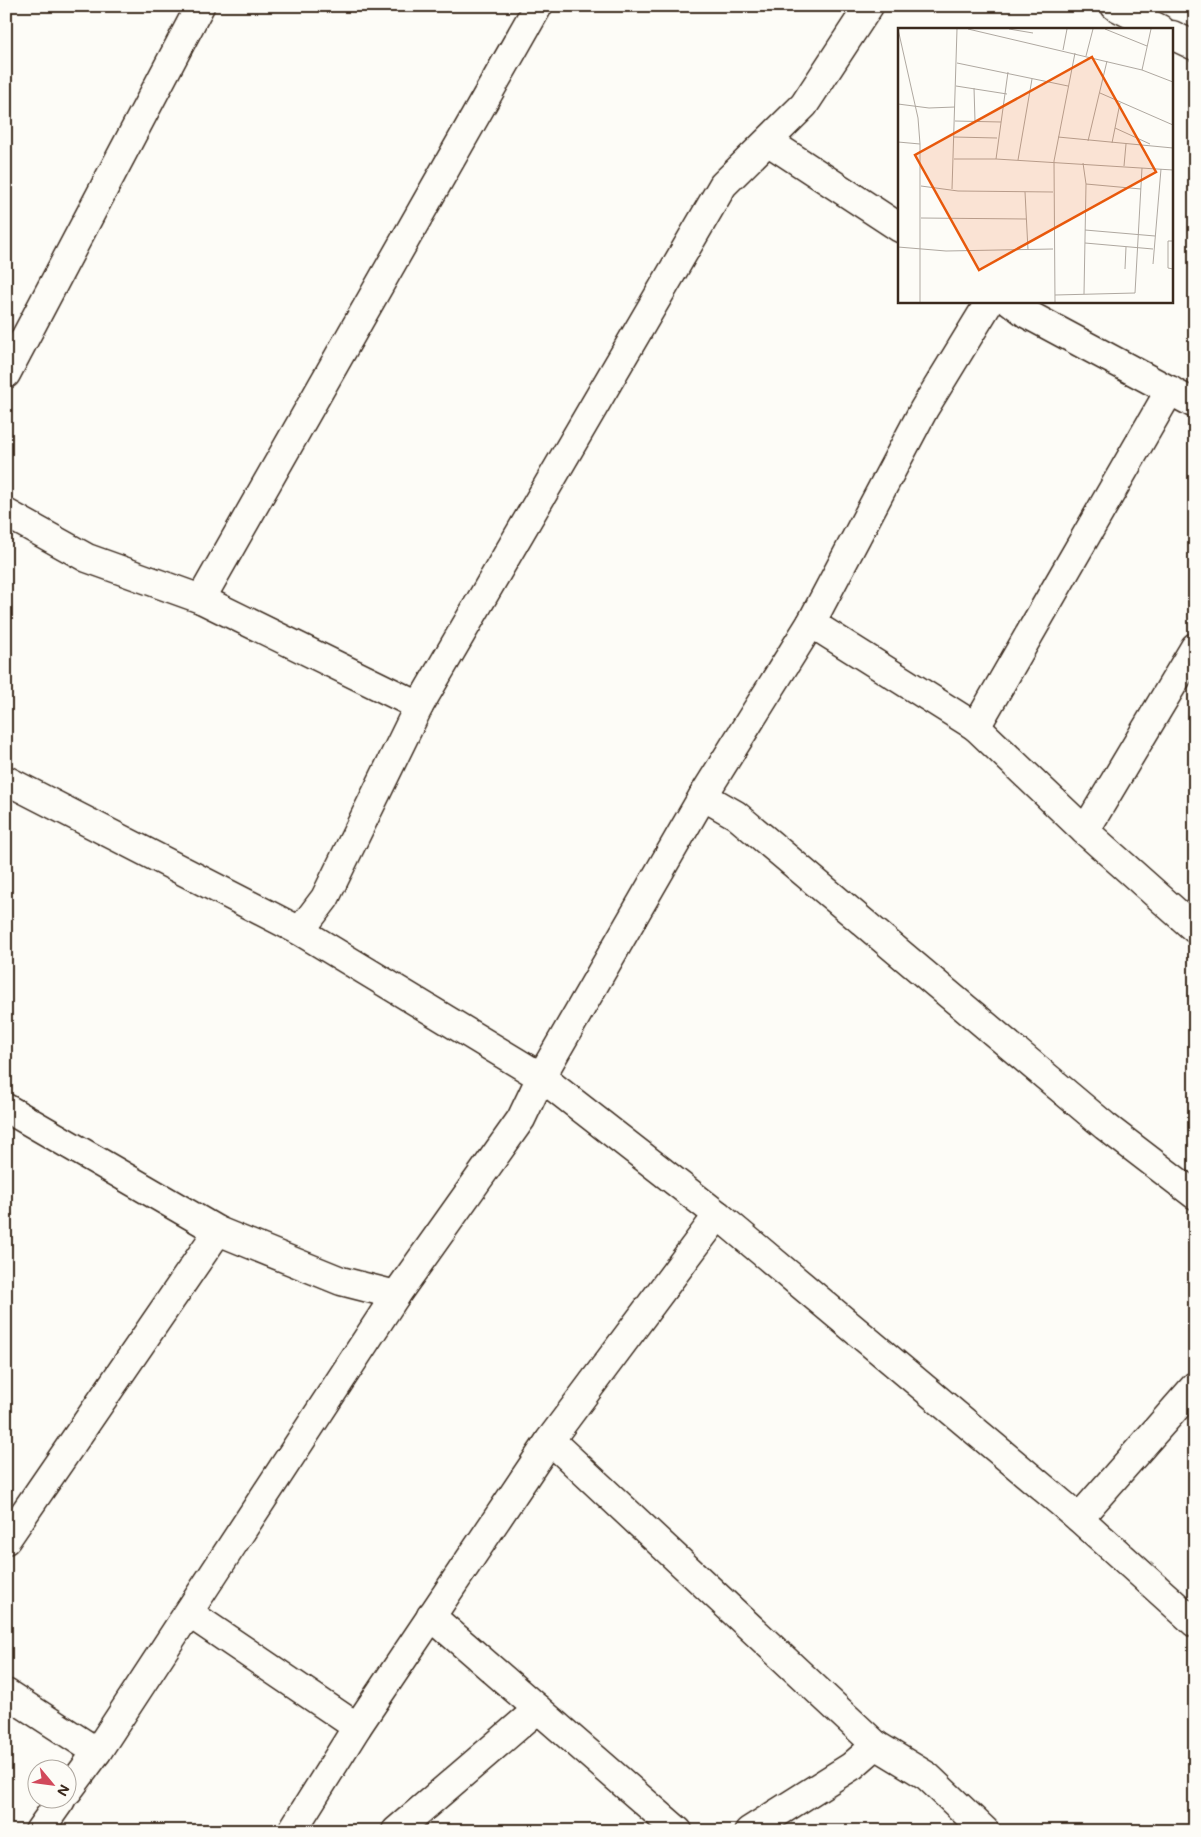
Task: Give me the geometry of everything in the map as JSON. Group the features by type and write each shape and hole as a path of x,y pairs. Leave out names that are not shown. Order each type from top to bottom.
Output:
{"street":[{"path":"6,374 200,6"},
{"path":"201,600 538,6"},
{"path":"300,931 325,898 419,706 723,185 769,142 804,105 869,6"},
{"path":"1115,6 1158,28"},
{"path":"1174,36 1195,46"},
{"path":"769,142 898,227"},
{"path":"78,1778 189,1613 396,1295 521,1119 541,1077 703,796 811,623 924,409 989,302"},
{"path":"1011,302 1061,333 1195,404"},
{"path":"976,727 1170,390"},
{"path":"6,513 87,558 201,600 419,706"},
{"path":"811,623 976,727 1085,831 1195,929"},
{"path":"1085,831 1195,647"},
{"path":"6,780 300,931 541,1077 718,1216 1079,1518 1195,1624"},
{"path":"703,796 736,815 1105,1126 1195,1195"},
{"path":"6,1108 218,1231 342,1281 396,1295"},
{"path":"292,1831 356,1727 550,1440 718,1216"},
{"path":"6,1540 218,1231"},
{"path":"1079,1518 1195,1386"},
{"path":"550,1440 876,1745 927,1776 985,1831"},
{"path":"189,1613 356,1727"},
{"path":"431,1616 678,1831"},
{"path":"6,1693 97,1752"},
{"path":"396,1831 538,1709"},
{"path":"749,1831 852,1766 876,1745"},
{"path":"39,1831 54,1810"}]}
